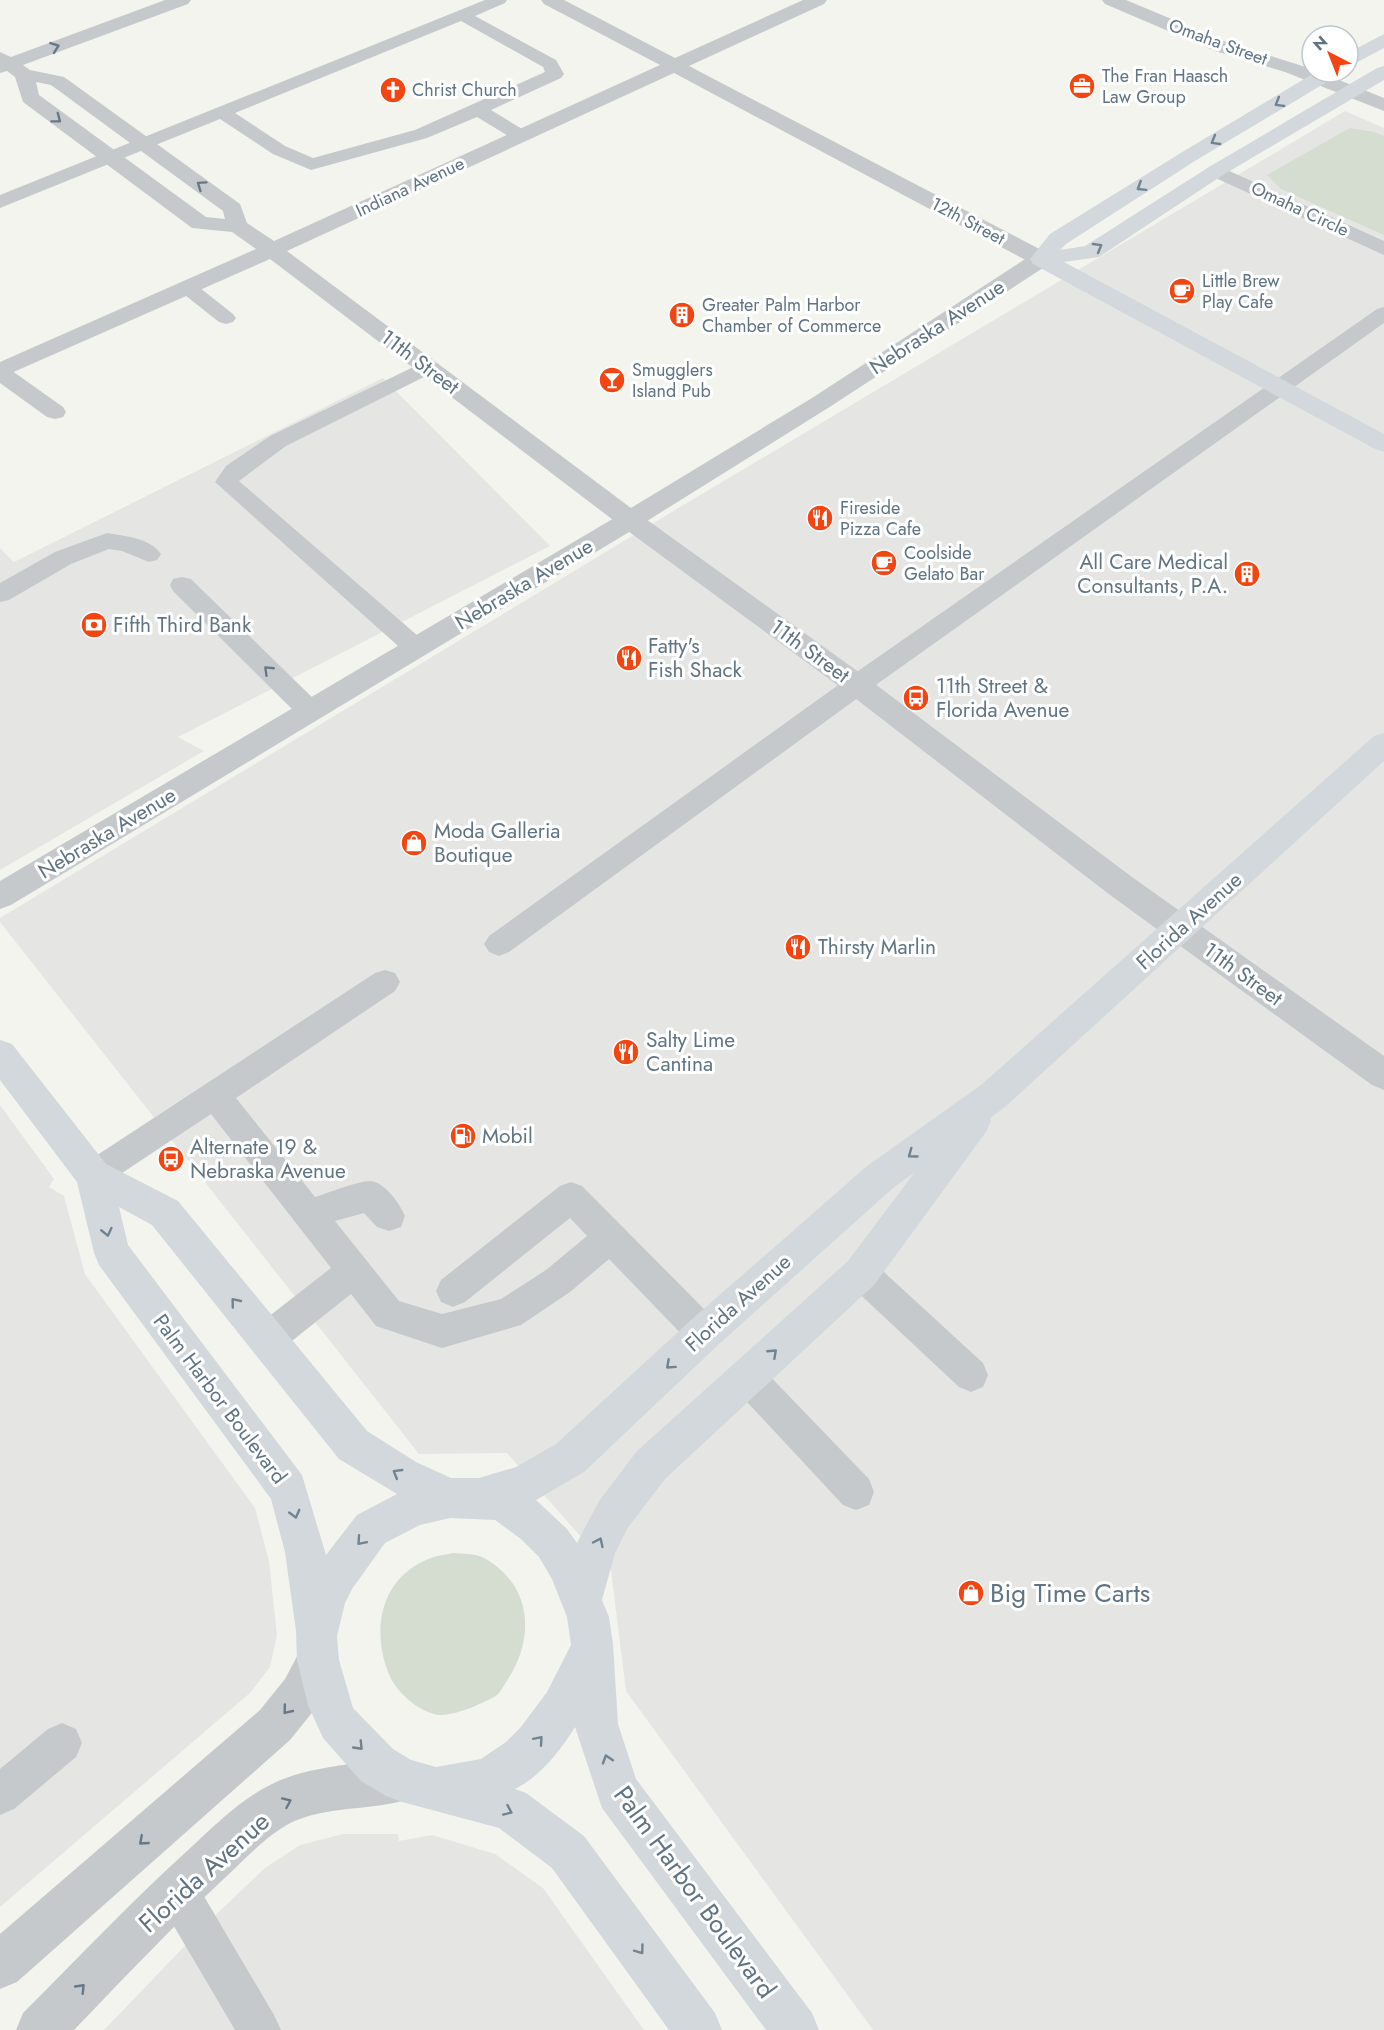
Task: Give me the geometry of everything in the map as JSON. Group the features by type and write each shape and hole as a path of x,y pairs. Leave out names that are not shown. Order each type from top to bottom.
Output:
{"main road":[{"path":"1360,54 1384,40"},
{"name":"Nebraska Avenue","path":"1041,259 1091,252 1216,171 1384,72"},
{"name":"Nebraska Avenue","path":"1041,259 1058,239 1191,155 1310,84"},
{"name":"12th Street","path":"1041,259 1384,444"},
{"name":"Florida Avenue","path":"317,1648 325,1599 352,1551 371,1529 403,1512 524,1485 570,1458 880,1176 993,1096 1384,744"},
{"name":"Palm Harbor Boulevard","path":"0,1053 93,1175 112,1253 288,1489 305,1552 317,1648 330,1705 338,1723 377,1765 417,1784"},
{"name":"Florida Avenue","path":"582,1598 596,1547 613,1515 651,1465 861,1273 993,1096"},
{"name":"Palm Harbor Boulevard","path":"93,1175 165,1213 353,1445 402,1476 464,1498 500,1501 536,1525 553,1543 568,1566 582,1598 592,1644 596,1724 618,1792 795,2030"},
{"path":"417,1784 488,1779 531,1748 566,1703 580,1678 592,1644"},
{"path":"417,1784 510,1809 568,1852 698,2030"}],"street":[{"path":"7,62 133,0"},
{"path":"7,62 182,0"},
{"name":"12th Street","path":"550,0 1041,259"},
{"name":"Indiana Avenue","path":"0,372 818,0"},
{"name":"Omaha Street","path":"1111,0 1222,47 1300,70"},
{"name":"Omaha Street","path":"1157,0 1244,37 1292,68"},
{"name":"11th Street","path":"7,62 57,81 233,208 237,226"},
{"name":"11th Street","path":"7,62 30,98 109,158 200,223 237,226 272,250 630,520 857,685 1121,886 1384,1075"},
{"name":"Omaha Street","path":"1340,84 1383,105"},
{"name":"Omaha Circle","path":"1216,171 1384,249"},
{"name":"Nebraska Avenue","path":"0,896 820,404 1041,259"},
{"path":"0,1965 275,1725 300,1694 317,1648"},
{"name":"Florida Avenue","path":"40,2030 177,1891 245,1828 286,1800 340,1788 417,1784"}],"lane":[{"path":"0,202 500,0"},
{"path":"222,112 279,150 311,164 421,134 555,74 550,64 462,15"},
{"path":"478,110 521,136"},
{"path":"188,288 226,318"},
{"path":"499,944 857,685 1384,313"},
{"path":"416,648 226,482 234,471 278,441 426,367"},
{"path":"0,372 55,412"},
{"path":"0,594 63,558 107,541 127,544 149,554"},
{"path":"182,585 310,711"},
{"path":"93,1175 386,982"},
{"path":"215,1095 388,1314 442,1331 510,1313 558,1281 610,1237"},
{"path":"307,1214 370,1196 389,1216"},
{"path":"480,1322 446,1283 571,1197 704,1334"},
{"path":"266,1340 353,1272"},
{"path":"861,1273 970,1375"},
{"path":"747,1377 856,1492"},
{"path":"0,1795 62,1743"},
{"path":"177,1891 259,2030"}],"shaded area":[{"path":"1345,111 1384,128 1384,2030 873,2030 626,1691 611,1571 507,1453 419,1454 0,922 0,918 680,507"},
{"path":"1350,128 1384,136 1384,235 1281,189 1267,175"},
{"path":"383,378 550,546 178,737 204,751 0,870 0,548 14,562"},
{"path":"0,1105 54,1179 49,1187 64,1196 85,1274 255,1508 269,1561 277,1635 270,1667 250,1693 0,1907"},
{"path":"453,1553 481,1556 500,1569 512,1582 520,1596 525,1629 523,1646 517,1663 498,1694 467,1709 438,1715 415,1705 401,1693 391,1679 383,1656 381,1623 384,1608 398,1580 426,1560"},
{"path":"343,1834 398,1834 399,1841 432,1835 495,1854 543,1888 644,2030 104,2030 202,1928 265,1868 300,1845"}],"place":[{"name":"The Fran Haasch Law Group","path":"1082,86"},
{"name":"Christ Church","path":"393,90"},
{"name":"Little Brew Play Cafe","path":"1182,291"},
{"name":"Greater Palm Harbor Chamber of Commerce","path":"682,315"},
{"name":"Smugglers Island Pub","path":"612,380"},
{"name":"Fireside Pizza Cafe","path":"820,518"},
{"name":"Coolside Gelato Bar","path":"884,563"},
{"name":"All Care Medical Consultants, P.A.","path":"1247,574"},
{"name":"Fifth Third Bank","path":"94,625"},
{"name":"Fatty's Fish Shack","path":"629,658"},
{"name":"11th Street & Florida Avenue","path":"916,698"},
{"name":"Moda Galleria Boutique","path":"414,843"},
{"name":"Thirsty Marlin","path":"798,947"},
{"name":"Salty Lime Cantina","path":"626,1052"},
{"name":"Mobil","path":"463,1136"},
{"name":"Alternate 19 & Nebraska Avenue","path":"171,1159"},
{"name":"Big Time Carts","path":"971,1593"}]}
